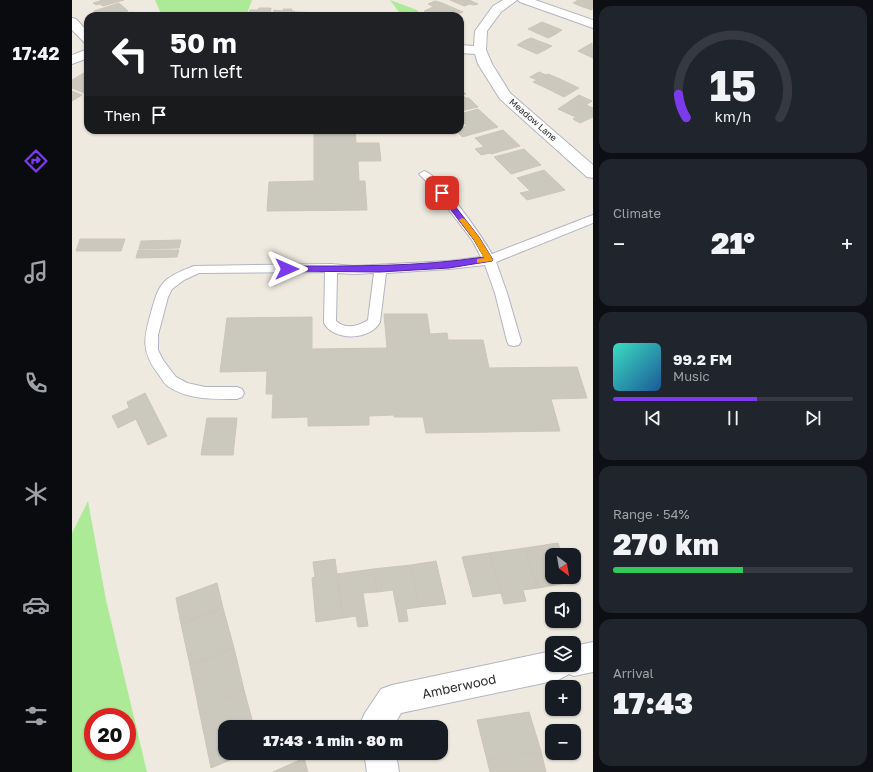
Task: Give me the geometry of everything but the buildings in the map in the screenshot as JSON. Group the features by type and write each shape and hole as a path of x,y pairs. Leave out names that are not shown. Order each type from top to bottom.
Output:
{"street":[{"name":"Meadow Lane","path":"511,0 497,9 481,31 480,50 485,64 505,96 593,173"},
{"path":"524,0 593,24"},
{"path":"72,22 84,36"},
{"path":"464,49 480,50"},
{"path":"72,60 84,55"},
{"path":"581,660 593,657"},
{"name":"Amberwood","path":"379,720 392,700 545,668"},
{"path":"381,760 384,772"}],"lane":[{"path":"424,174 433,182 477,238 489,260 501,293 514,341"},
{"path":"236,393 204,393 190,391 173,383 159,367 151,354 152,332 164,290 174,281 198,270 331,268 380,270 449,265 489,260 593,219"},
{"path":"331,268 330,323 334,328 348,332 365,328 374,322 380,270"}],"green space":[{"path":"155,0 252,0 248,12 160,12"},
{"path":"390,0 417,10 418,12 399,12"},
{"path":"88,501 106,600 132,708 84,708 84,760 136,760 136,726 147,772 72,772 72,533"}],"slow traffic":[{"path":"462,220 477,238 489,260 480,261"}],"route":[{"path":"287,269 331,268 380,270 449,265 489,260 477,238 442,193"}]}
